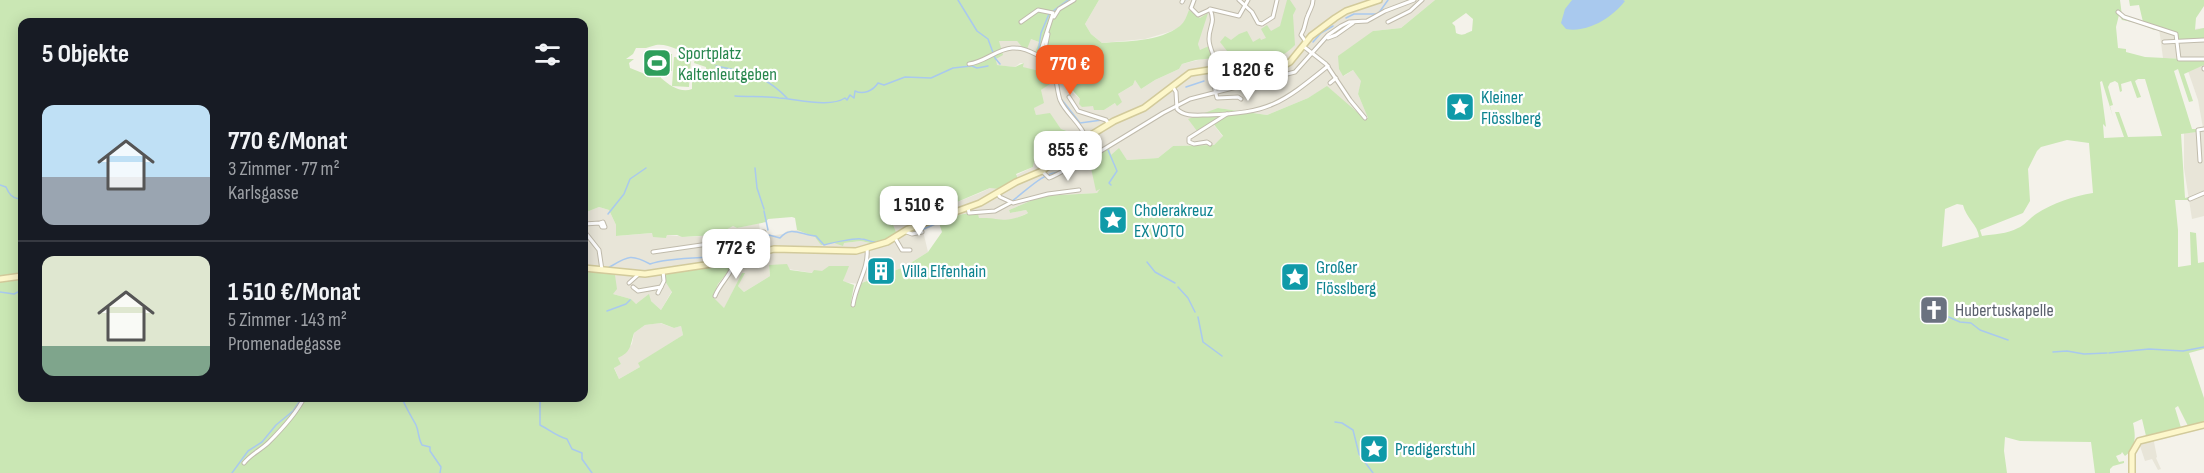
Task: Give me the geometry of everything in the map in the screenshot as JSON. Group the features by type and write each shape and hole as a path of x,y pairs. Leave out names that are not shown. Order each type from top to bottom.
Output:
{"main road":[{"path":"588,268 639,274 732,260 774,249 853,252 867,248 895,238 904,231 968,210 1016,182 1045,175 1084,139 1108,124 1144,108 1190,73 1234,67 1258,70 1275,69 1290,62 1316,31 1346,11 1379,0"},
{"path":"0,279 18,277"},
{"path":"2132,473 2132,453 2139,441 2204,425"}],"street":[{"path":"1045,62 1045,46 1054,16 1059,9 1074,0"},
{"path":"1194,0 1191,8 1198,15 1212,8 1239,16 1248,0"},
{"path":"1239,0 1252,12 1257,22 1263,24 1273,17 1277,0"},
{"path":"1314,0 1307,17 1306,27 1301,35 1305,44 1328,66 1365,118"},
{"path":"1045,175 1067,171 1088,156 1091,157 1176,105 1216,92 1293,73 1326,38 1353,23 1367,21 1414,0"},
{"path":"1388,21 1410,11 1422,0"},
{"path":"1021,22 1037,10 1053,13 1042,47 1045,62"},
{"path":"1209,10 1214,22 1209,35 1210,44 1217,68"},
{"path":"2118,12 2124,17 2176,34 2179,59 2204,59"},
{"path":"2164,42 2204,40"},
{"path":"969,64 987,59 1005,49 1024,49 1045,62 1054,72 1060,100 1075,114 1106,120 1108,124"},
{"path":"1172,86 1176,92 1176,105 1179,111 1185,114 1252,112 1289,97 1328,66"},
{"path":"1210,69 1217,99 1238,97 1241,99"},
{"path":"1330,83 1336,78"},
{"path":"1069,97 1084,130 1088,156"},
{"path":"1210,144 1207,141 1194,144 1189,142 1189,138 1227,114"},
{"path":"2200,160 2198,130 2204,129"},
{"path":"968,210 995,211 1010,202 1079,190"},
{"path":"997,193 999,197 1010,202"},
{"path":"2190,199 2204,194"},
{"path":"588,224 600,223"},
{"path":"904,231 912,234 922,232"},
{"path":"653,252 721,242 765,232"},
{"path":"588,236 599,250 602,270"},
{"path":"895,238 902,250 910,250"},
{"path":"715,296 721,282 732,269 732,260 724,251 721,242"},
{"path":"853,305 855,290 867,265 867,248"},
{"path":"658,293 664,281 663,271"},
{"path":"629,283 639,274"},
{"path":"633,287 642,291 661,287"},
{"path":"244,464 250,456 269,442 302,402"}],"shaded area":[{"path":"1099,0 1435,0 1401,28 1373,31 1344,76 1353,70 1362,81 1358,94 1368,117 1364,119 1327,87 1308,98 1267,115 1218,108 1211,121 1223,137 1214,145 1173,146 1158,158 1127,160 1119,149 1113,177 1097,193 1042,196 1009,210 1010,213 1026,210 1028,213 1010,221 999,220 943,232 939,223 923,231 928,252 904,267 859,284 843,282 845,274 822,271 813,273 769,266 770,276 744,292 738,286 742,273 724,309 713,298 718,284 728,273 672,291 661,310 651,301 635,304 631,299 613,294 588,272 588,211 599,207 609,210 616,225 617,236 653,233 666,238 667,235 688,237 716,235 723,229 733,226 737,228 759,223 760,231 765,231 767,236 797,230 820,241 870,243 896,232 888,212 908,215 912,219 924,216 930,214 932,204 943,199 950,205 1033,167 1034,162 1056,153 1075,133 1061,129 1050,114 1036,115 1034,108 1041,90 1049,84 1023,67 1024,63 1015,67 996,65 999,41 1017,41 1023,47 1031,39 1039,42 1053,67 1073,93 1080,99 1104,110 1115,103 1118,94 1133,85 1135,80 1141,89 1179,69 1182,64 1202,59 1198,44 1201,18 1169,32 1145,39 1102,43 1091,34 1085,24"},
{"path":"2159,28 2176,31 2204,28 2204,60 2163,58"},
{"path":"2204,65 2204,216 2192,219 2184,168 2184,133 2197,132 2203,128 2198,100 2188,71"},
{"path":"660,323 674,328 681,326 683,335 639,363 640,367 619,379 614,367 621,364 618,358 632,344 634,333 645,325"},
{"path":"2153,437 2156,458 2161,469 2158,470 2152,459 2145,461 2139,443"}],"green space":[{"path":"0,0 1099,0 1085,24 1091,34 1102,43 1153,38 1172,31 1182,24 1189,10 1200,18 1208,13 1198,44 1200,50 1209,46 1214,58 1182,64 1179,69 1141,89 1135,80 1133,85 1118,94 1122,102 1117,106 1115,103 1104,110 1094,110 1093,106 1082,107 1079,104 1080,99 1053,67 1035,53 1039,42 1031,39 1027,49 1017,41 999,41 1003,55 996,59 997,65 1015,67 1024,63 1023,67 1043,72 1050,84 1041,90 1044,103 1034,108 1036,115 1050,113 1061,129 1076,134 1056,153 1034,162 1033,167 1016,174 1018,179 1000,189 990,188 950,205 943,199 932,204 929,212 936,218 927,220 924,216 912,219 908,215 888,212 896,232 894,236 870,246 870,243 861,241 844,243 843,246 834,243 821,245 815,237 797,230 795,218 792,217 768,219 766,222 737,228 733,226 716,235 682,237 667,235 666,238 653,237 652,233 616,236 616,225 609,210 599,207 588,211 588,18 18,18 18,402 588,402 588,269 615,275 617,289 613,294 631,299 636,304 649,294 651,301 661,310 672,292 665,281 665,272 730,263 732,267 718,284 713,297 724,308 742,273 745,273 738,286 744,292 770,276 769,265 787,264 790,270 812,273 814,270 822,271 829,266 849,266 843,281 854,285 851,302 854,303 859,284 904,267 928,252 942,232 939,223 945,220 967,214 978,214 979,218 1013,219 1028,213 1026,210 1010,213 1009,210 1042,196 1097,193 1100,189 1096,191 1089,159 1109,147 1111,155 1119,148 1127,160 1158,158 1173,146 1214,145 1223,136 1212,122 1197,131 1188,119 1218,108 1267,115 1308,98 1327,86 1364,118 1368,118 1358,94 1361,81 1353,70 1343,76 1339,69 1338,56 1373,31 1401,28 1435,0 2120,0 2122,16 2143,22 2139,5 2130,6 2129,0 2204,0 2204,6 2196,18 2195,30 2204,28 2204,39 2178,41 2176,32 2160,28 2154,30 2122,20 2119,15 2116,27 2118,48 2126,49 2126,52 2145,57 2204,60 2204,65 2184,74 2193,101 2189,102 2178,69 2174,71 2192,129 2197,129 2197,132 2181,134 2185,198 2189,197 2189,200 2175,200 2178,267 2191,265 2190,232 2196,233 2198,263 2204,262 2204,349 2189,353 2204,398 2204,423 2189,428 2178,406 2175,408 2182,431 2146,436 2142,419 2133,423 2135,437 2133,445 2125,456 2122,452 2116,456 2119,462 2124,461 2124,463 2113,466 2110,473 2095,473 2091,442 2020,441 2005,437 2007,473 0,473","holes":["1466,13 1473,19 1472,31 1463,35 1456,33 1452,23","661,45 696,55 694,63 706,67 707,77 692,77 692,89 684,90 668,84 661,78 661,74 645,74 630,68 629,63 634,59 626,59 633,54 636,48","2145,79 2162,136 2128,137 2119,112 2115,112 2124,137 2104,138 2103,124 2106,127 2100,82 2102,81 2113,117 2110,106 2113,105 2108,87 2110,83 2115,81 2118,83 2120,92 2122,91 2121,84 2131,81 2137,98 2141,97 2135,81","2067,140 2089,143 2093,193 2049,206 2014,230 1982,236 1980,230 2023,213 2030,201 2028,169 2037,151 2041,147","1957,204 1963,205 1979,237 1942,247 1945,209","661,323 674,328 681,326 683,335 638,363 640,367 619,379 614,368 621,364 618,358 628,351 634,333 645,325"]},
{"path":"1287,0 1290,0 1296,9 1293,15 1295,45 1291,49 1274,58 1259,58 1253,64 1234,57 1223,58 1227,51 1220,42 1225,36 1231,40 1247,31 1253,42 1266,38 1261,29 1267,25 1271,31 1280,26"},
{"name":"Sportplatz Kaltenleutgeben","path":"643,54 672,54 672,71 643,71"},
{"path":"674,57 691,58 689,87 672,86"}],"water":[{"path":"1572,0 1625,1 1598,23 1574,30 1566,29 1561,23 1565,9"}],"waterway":[{"path":"958,0 977,31 988,39 995,58 1000,64"},
{"path":"1053,11 1068,0"},
{"path":"1346,18 1354,14 1378,14 1388,0"},
{"path":"1038,53 1041,33 1049,14"},
{"path":"1313,42 1321,33 1333,26"},
{"path":"716,66 763,79 787,98"},
{"path":"735,96 813,102 831,102 845,98 847,100 850,95 854,98 855,91 861,93 868,91 878,83 884,85 905,77 931,78 953,68 971,66"},
{"path":"972,66 977,68 988,66"},
{"path":"1229,81 1270,77"},
{"path":"1186,87 1204,81"},
{"path":"1062,100 1080,123 1102,120"},
{"path":"1108,150 1117,171 1109,183 1111,185"},
{"path":"608,214 624,194 630,179 646,168"},
{"path":"755,168 757,188 764,209"},
{"path":"1012,201 1047,175 1060,172"},
{"path":"0,185 6,187 14,198 18,199"},
{"path":"764,211 768,230"},
{"path":"919,231 956,215"},
{"path":"894,235 902,230"},
{"path":"608,268 629,258 638,258 650,264 672,259 712,257 715,252 726,250 749,238 756,241 769,235 780,238 792,231 816,236 824,245 858,239 876,242"},
{"path":"1147,262 1155,272 1175,283"},
{"path":"1178,287 1188,298 1195,312"},
{"path":"0,292 14,294 18,292"},
{"path":"607,311 626,304 630,300"},
{"path":"1944,315 1960,322 1971,323 1980,330 2008,340"},
{"path":"1198,317 1203,342 1222,356"},
{"path":"2109,353 2149,349 2183,351 2204,347"},
{"path":"2053,352 2107,353"},
{"path":"232,473 248,451 262,442 299,402"},
{"path":"404,402 416,425 422,445 430,447 430,451 441,467 440,473"},
{"path":"540,402 540,425 567,439 572,449 582,453 582,459 592,473"},
{"path":"1335,422 1342,423 1353,430 1359,454 1373,473"}],"place":[{"name":"Sportplatz Kaltenleutgeben","path":"657,63"},
{"name":"Kleiner Flösslberg","path":"1460,107"},
{"name":"Cholerakreuz EX VOTO","path":"1113,220"},
{"name":"Villa Elfenhain","path":"881,271"},
{"name":"Großer Flösslberg","path":"1295,277"},
{"name":"Hubertuskapelle","path":"1934,310"},
{"name":"Predigerstuhl","path":"1374,449"}]}
